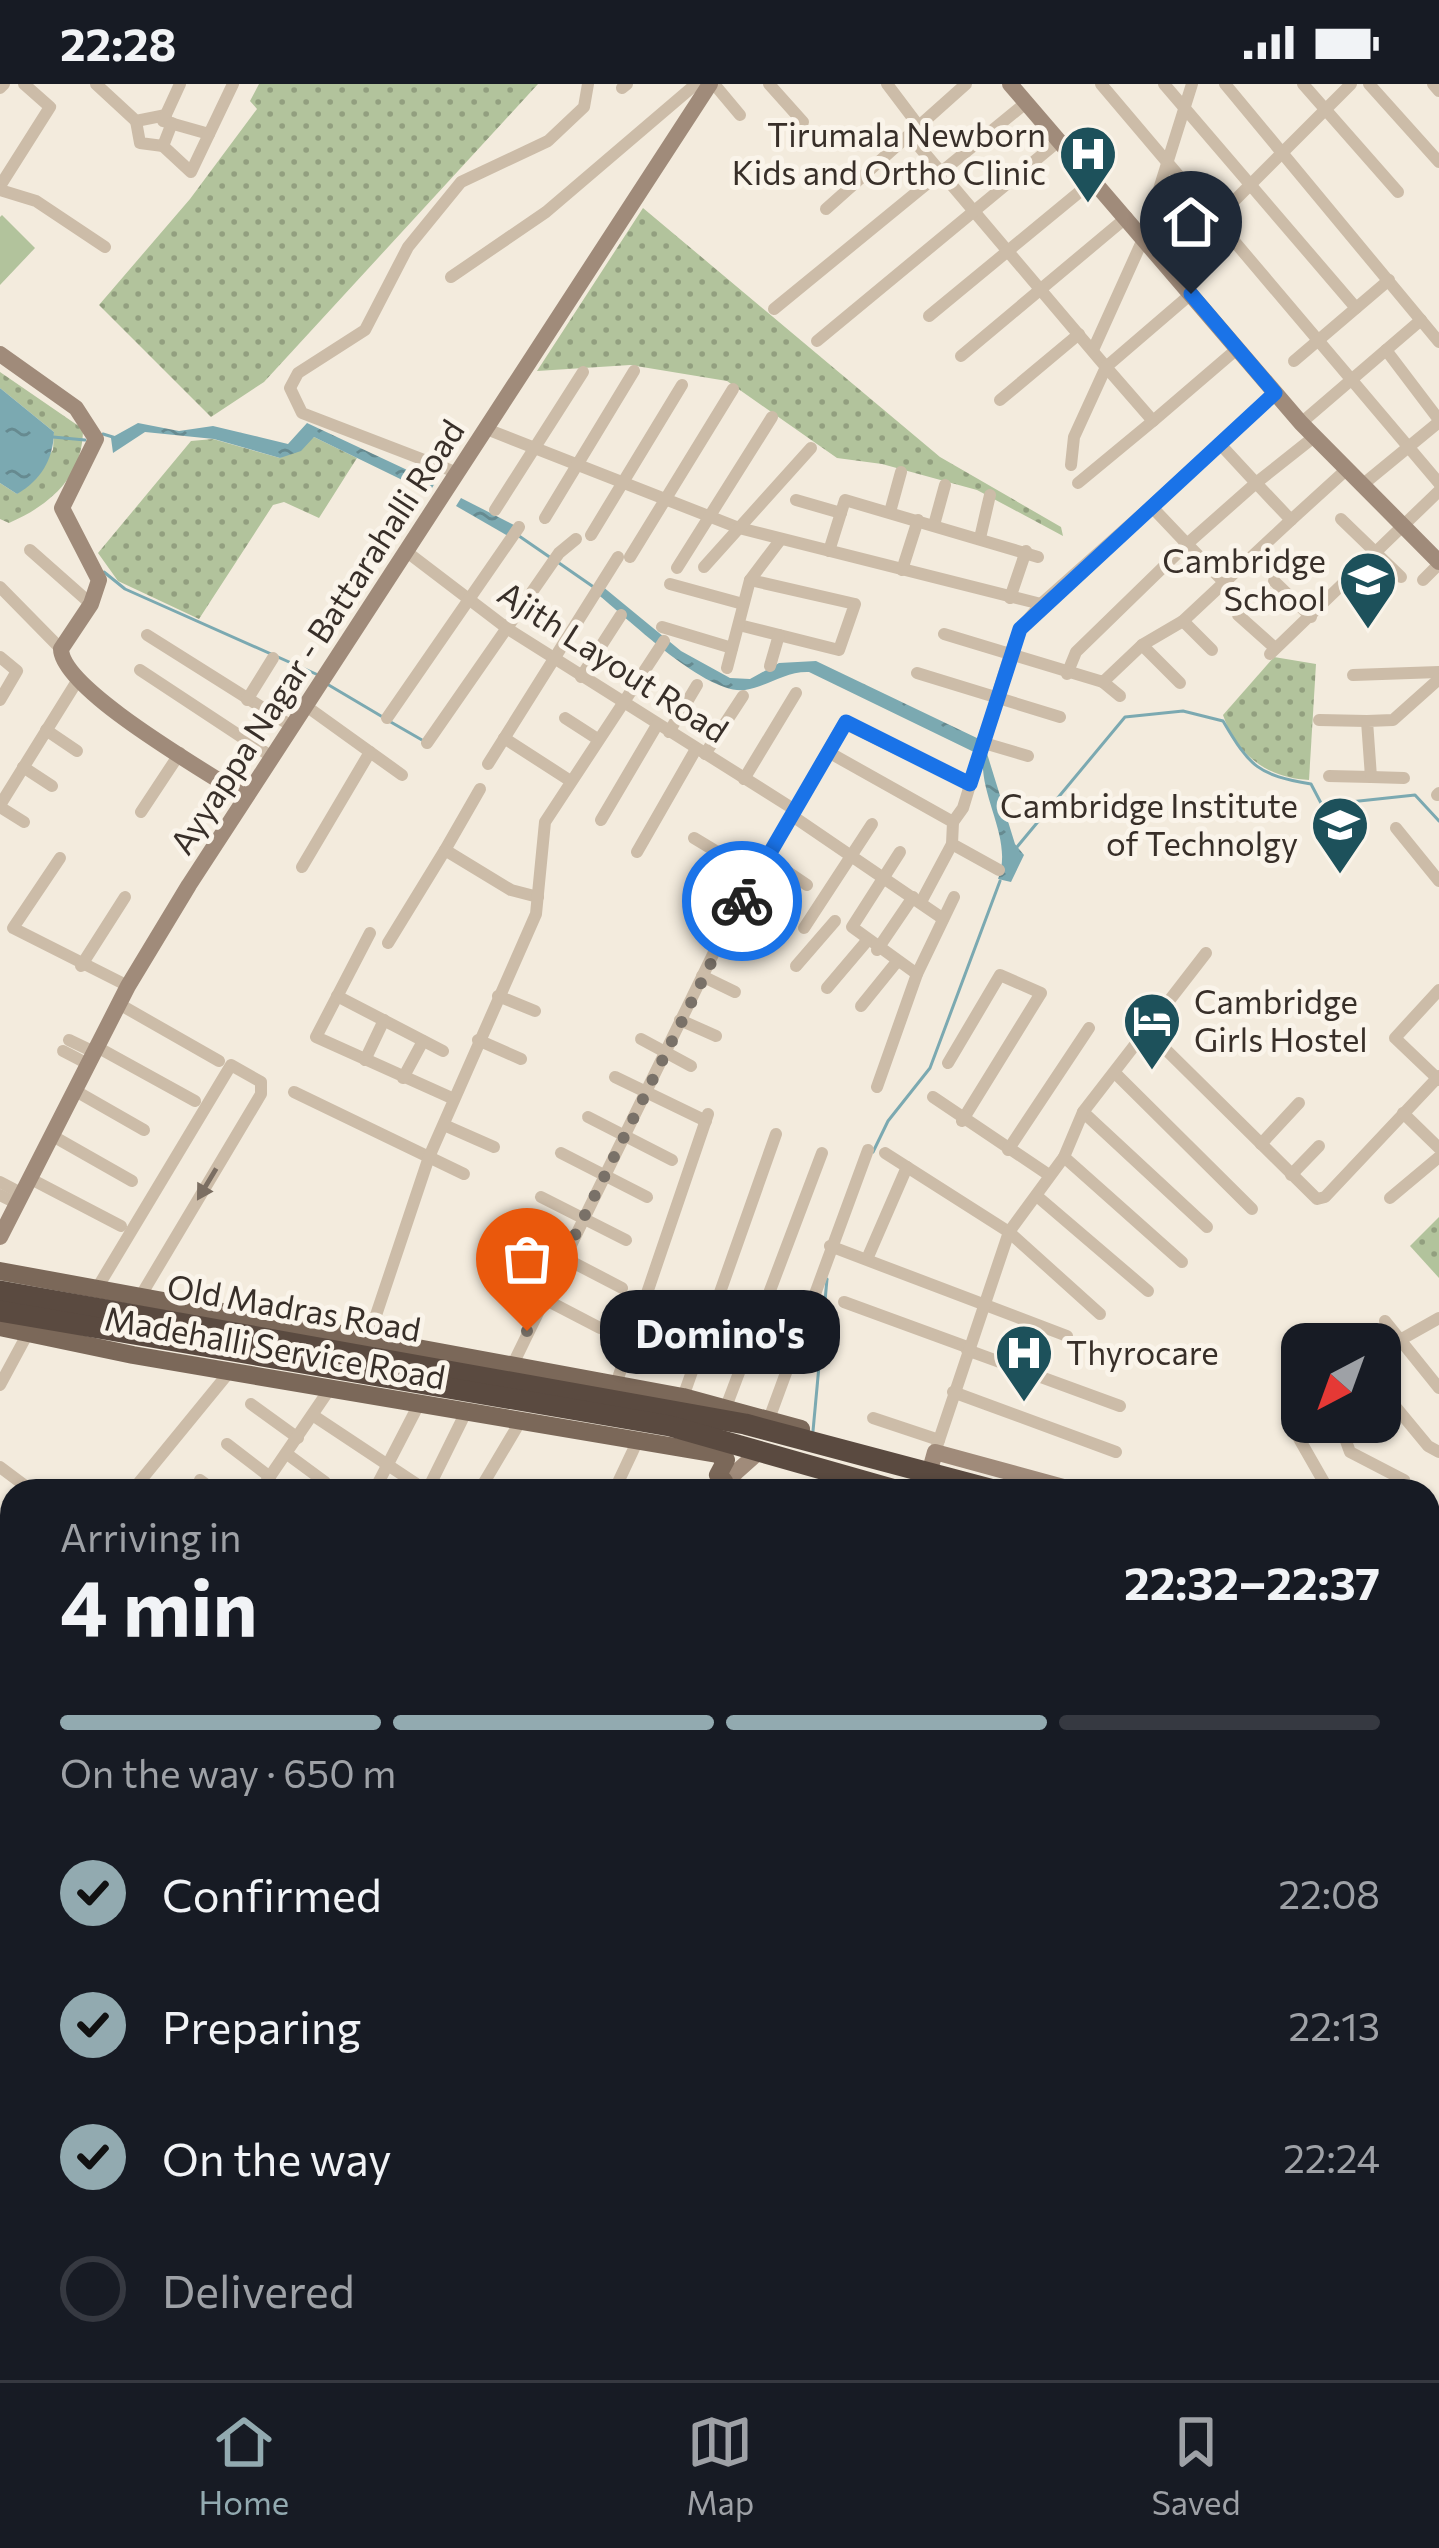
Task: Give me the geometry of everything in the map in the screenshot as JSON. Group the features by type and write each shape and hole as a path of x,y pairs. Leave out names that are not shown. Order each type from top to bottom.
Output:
{"highway":[{"name":"Old Madras Road","path":"0,1291 528,1382 837,1446 935,1454 977,1479"},
{"name":"Old Madras Road","path":"7,1328 670,1426 858,1479"},
{"path":"670,1426 683,1448"}],"main road":[{"path":"0,1271 683,1397 770,1419 837,1446"},
{"name":"Madehalli Service Road","path":"7,1328 722,1456 726,1460 718,1479"}],"street":[{"path":"24,84 50,106 0,188 36,201 105,247"},
{"path":"96,84 136,122 140,143 163,146 191,172 233,84"},
{"path":"163,146 181,84"},
{"path":"458,473 302,413 290,388 298,373 365,330 408,247 461,182 548,141 576,118 589,84"},
{"path":"451,278 530,224 696,84"},
{"path":"712,84 740,115"},
{"name":"Ayyappa Nagar - Battarahalli Road","path":"0,1237 17,1192 128,986 245,797 712,84"},
{"path":"770,84 803,122"},
{"path":"886,84 940,173 1153,422"},
{"path":"826,208 966,84"},
{"path":"1010,84 1307,430 1439,563 1423,580"},
{"path":"1101,84 1439,487 1273,651 1238,615"},
{"path":"1164,84 1355,308"},
{"path":"1093,350 1144,237 1192,84"},
{"path":"1225,84 1439,343"},
{"path":"1303,84 1398,192"},
{"path":"1169,266 1352,84"},
{"path":"1369,84 1439,162"},
{"path":"1432,84 1439,91"},
{"path":"774,309 1027,103"},
{"path":"136,122 169,119 209,134"},
{"path":"652,122 677,139"},
{"path":"817,341 1060,140"},
{"path":"929,316 1094,180"},
{"path":"961,356 1126,217"},
{"path":"1294,361 1389,280"},
{"path":"1071,465 1075,437 1106,367 1191,294"},
{"path":"1067,674 1076,652 1256,483 1352,381 1421,320"},
{"path":"1000,400 1079,334"},
{"path":"1078,483 1237,350"},
{"path":"1361,485 1439,421 1386,350"},
{"path":"0,354 59,394 92,426 96,448 62,508 99,580 91,604 61,649"},
{"path":"545,518 634,371"},
{"path":"495,511 583,372"},
{"path":"427,743 556,558 583,537 682,385"},
{"path":"488,764 734,389"},
{"path":"827,988 917,900 952,844 953,822 1020,629 1041,604 1275,393"},
{"path":"676,568 772,417"},
{"path":"489,430 739,528 1041,604"},
{"path":"1219,442 1291,520"},
{"path":"704,567 811,448"},
{"path":"1103,682 1142,645 1183,620 1346,470"},
{"path":"890,512 901,472"},
{"path":"934,525 945,485"},
{"path":"980,538 990,495"},
{"path":"796,500 841,513"},
{"path":"829,551 845,500 1032,554 1010,598"},
{"path":"1150,506 1224,582"},
{"path":"1341,519 1401,577"},
{"path":"902,570 918,520"},
{"path":"387,718 515,532"},
{"path":"727,668 750,580 781,539"},
{"path":"30,550 91,604"},
{"name":"Ajith Layout Road","path":"407,552 508,629 744,778 941,918"},
{"path":"739,625 839,650 855,604 750,580"},
{"path":"1274,581 1311,617"},
{"path":"670,584 743,604"},
{"path":"0,587 61,649 64,664 79,678 245,797"},
{"path":"581,677 621,615"},
{"path":"1183,620 1212,650"},
{"path":"368,1339 429,1157 536,914 545,822 663,634 732,648"},
{"path":"944,634 1103,682 1120,696"},
{"path":"147,635 293,727"},
{"path":"770,665 779,635"},
{"path":"1142,645 1180,683"},
{"path":"0,657 17,671 0,700"},
{"path":"247,700 273,658"},
{"path":"140,670 272,757"},
{"path":"917,674 1060,717"},
{"path":"1353,675 1439,675"},
{"path":"1319,719 1393,720 1439,675"},
{"path":"24,822 0,806 79,678"},
{"path":"601,820 697,685"},
{"path":"744,778 796,693"},
{"path":"637,852 700,752 743,696"},
{"path":"306,706 402,776"},
{"path":"565,718 596,738"},
{"path":"513,1364 723,934 848,721 970,784"},
{"path":"1367,721 1371,777"},
{"path":"46,730 76,751"},
{"path":"504,738 569,780"},
{"path":"984,743 1028,756"},
{"path":"302,867 370,752"},
{"path":"141,812 180,753"},
{"path":"830,753 953,822"},
{"path":"23,767 52,786"},
{"path":"1329,776 1404,778"},
{"path":"388,943 480,789"},
{"path":"804,928 872,824"},
{"path":"1396,829 1439,881"},
{"path":"694,838 757,876"},
{"path":"952,844 999,870"},
{"path":"445,850 511,890 538,897"},
{"path":"852,927 900,852"},
{"path":"60,858 14,928 128,986"},
{"path":"767,858 807,885"},
{"path":"81,966 124,897"},
{"path":"877,1087 916,974 954,897"},
{"path":"744,899 784,926"},
{"path":"818,912 852,927 895,964 916,974"},
{"path":"796,966 835,921"},
{"path":"701,923 757,952"},
{"path":"370,933 316,1037 454,1099"},
{"path":"935,1454 1009,1232 1064,1157 1083,1112 1149,1033 1206,953"},
{"path":"861,1006 895,964"},
{"path":"948,1063 997,978 1008,974 1041,993 962,1121"},
{"path":"702,976 735,992"},
{"path":"1149,1033 1317,1199 1325,1197 1438,1078 1395,1038 1439,990"},
{"path":"337,996 443,1051"},
{"path":"497,996 535,1011"},
{"path":"119,1004 219,1061"},
{"path":"365,1060 384,1020"},
{"path":"680,1020 716,1036"},
{"path":"1008,1150 1089,1028"},
{"path":"641,1039 691,1066"},
{"path":"478,1040 521,1059"},
{"path":"403,1078 423,1041"},
{"path":"66,1045 195,1101"},
{"path":"96,1290 231,1065 260,1082 261,1094 140,1297"},
{"path":"1115,1073 1252,1209"},
{"path":"615,1077 707,1118 616,1384"},
{"path":"74,1090 144,1130"},
{"path":"294,1092 464,1174"},
{"path":"933,1097 962,1121 1049,1174"},
{"path":"1262,1144 1299,1103"},
{"path":"1083,1112 1207,1227"},
{"path":"1390,1198 1439,1153 1403,1113"},
{"path":"588,1117 672,1160"},
{"path":"444,1125 494,1147"},
{"path":"51,1135 132,1181"},
{"path":"683,1397 776,1135"},
{"path":"1291,1175 1319,1146"},
{"path":"770,1419 868,1150"},
{"path":"561,1153 647,1197"},
{"path":"726,1407 822,1153"},
{"path":"885,1154 1009,1232 1100,1314"},
{"path":"1064,1157 1182,1262"},
{"path":"867,1259 907,1167"},
{"path":"0,1182 121,1226"},
{"path":"541,1196 626,1240"},
{"path":"1038,1197 1148,1291"},
{"path":"528,1239 622,1288"},
{"path":"834,1248 1067,1336"},
{"path":"502,1277 600,1328"},
{"path":"844,1302 1120,1406"},
{"path":"1401,1339 1439,1318"},
{"path":"0,1385 7,1328"},
{"path":"1401,1341 1439,1388"},
{"path":"142,1479 231,1370"},
{"path":"226,1444 270,1477 331,1387"},
{"path":"953,1392 1116,1451"},
{"path":"251,1404 298,1438"},
{"path":"380,1479 419,1404"},
{"path":"433,1479 466,1412"},
{"path":"1401,1414 1428,1447 1439,1452"},
{"path":"314,1416 408,1479"},
{"path":"873,1418 935,1454 1032,1479"},
{"path":"486,1479 520,1422"},
{"path":"620,1479 638,1440"},
{"path":"1302,1443 1322,1479"},
{"path":"1347,1443 1350,1452 1402,1479"},
{"path":"727,1479 761,1450"},
{"path":"286,1454 322,1479"}],"green space":[{"path":"259,84 538,84 264,382 211,417 99,305 190,199 257,109 250,101"},
{"path":"643,208 940,457 1061,527 1063,536 977,490 882,464 837,458 727,381 630,365 537,371"},
{"path":"0,217 35,248 0,285"},
{"path":"0,372 83,429 77,461 61,487 9,523 0,519 0,483 17,494 53,450 54,432 0,388"},
{"path":"314,437 357,458 319,518 284,502 273,505 199,619 118,581 98,553 191,441 213,439 280,458"},
{"path":"1274,657 1316,664 1309,780 1280,775 1255,762 1236,742 1223,715"},
{"path":"1439,1217 1439,1278 1410,1246"}],"water":[{"path":"0,388 54,432 44,468 17,494 0,483"},
{"path":"138,423 179,431 213,426 288,444 307,423 435,483 429,493 314,437 301,451 280,458 214,439 145,432 113,453 111,438"},
{"path":"461,498 516,526 508,536 456,506"},
{"path":"602,586 681,651 730,678 750,679 779,663 816,661 979,739 976,753 809,672 745,690 709,680 668,653 596,593"},
{"path":"985,747 1015,844 1024,855 1011,882 998,879 1001,847 984,780"}],"waterway":[{"path":"103,434 116,438"},
{"path":"53,437 85,440"},
{"path":"519,536 551,558"},
{"path":"559,563 595,588"},
{"path":"104,572 125,589 316,674"},
{"path":"327,684 381,716"},
{"path":"1017,847 1125,717 1183,711 1223,721 1257,766 1311,784 1322,805 1415,795 1439,821"},
{"path":"389,721 422,740"},
{"path":"873,1152 888,1121 930,1068 1000,881"},
{"path":"813,1431 827,1279"}],"way so far":[{"path":"527,1331 742,901"}],"place":[{"name":"Tirumala Newborn Kids and Ortho Clinic","path":"1088,205"},
{"name":"Cambridge School","path":"1368,631"},
{"name":"Cambridge Institute of Technolgy","path":"1340,876"},
{"name":"Cambridge Girls Hostel","path":"1152,1072"},
{"name":"Domino's","path":"527,1331"},
{"name":"Thyrocare","path":"1024,1404"}],"route":[{"path":"742,901 846,722 970,784 1020,629 1041,604 1275,393 1191,294"}]}
